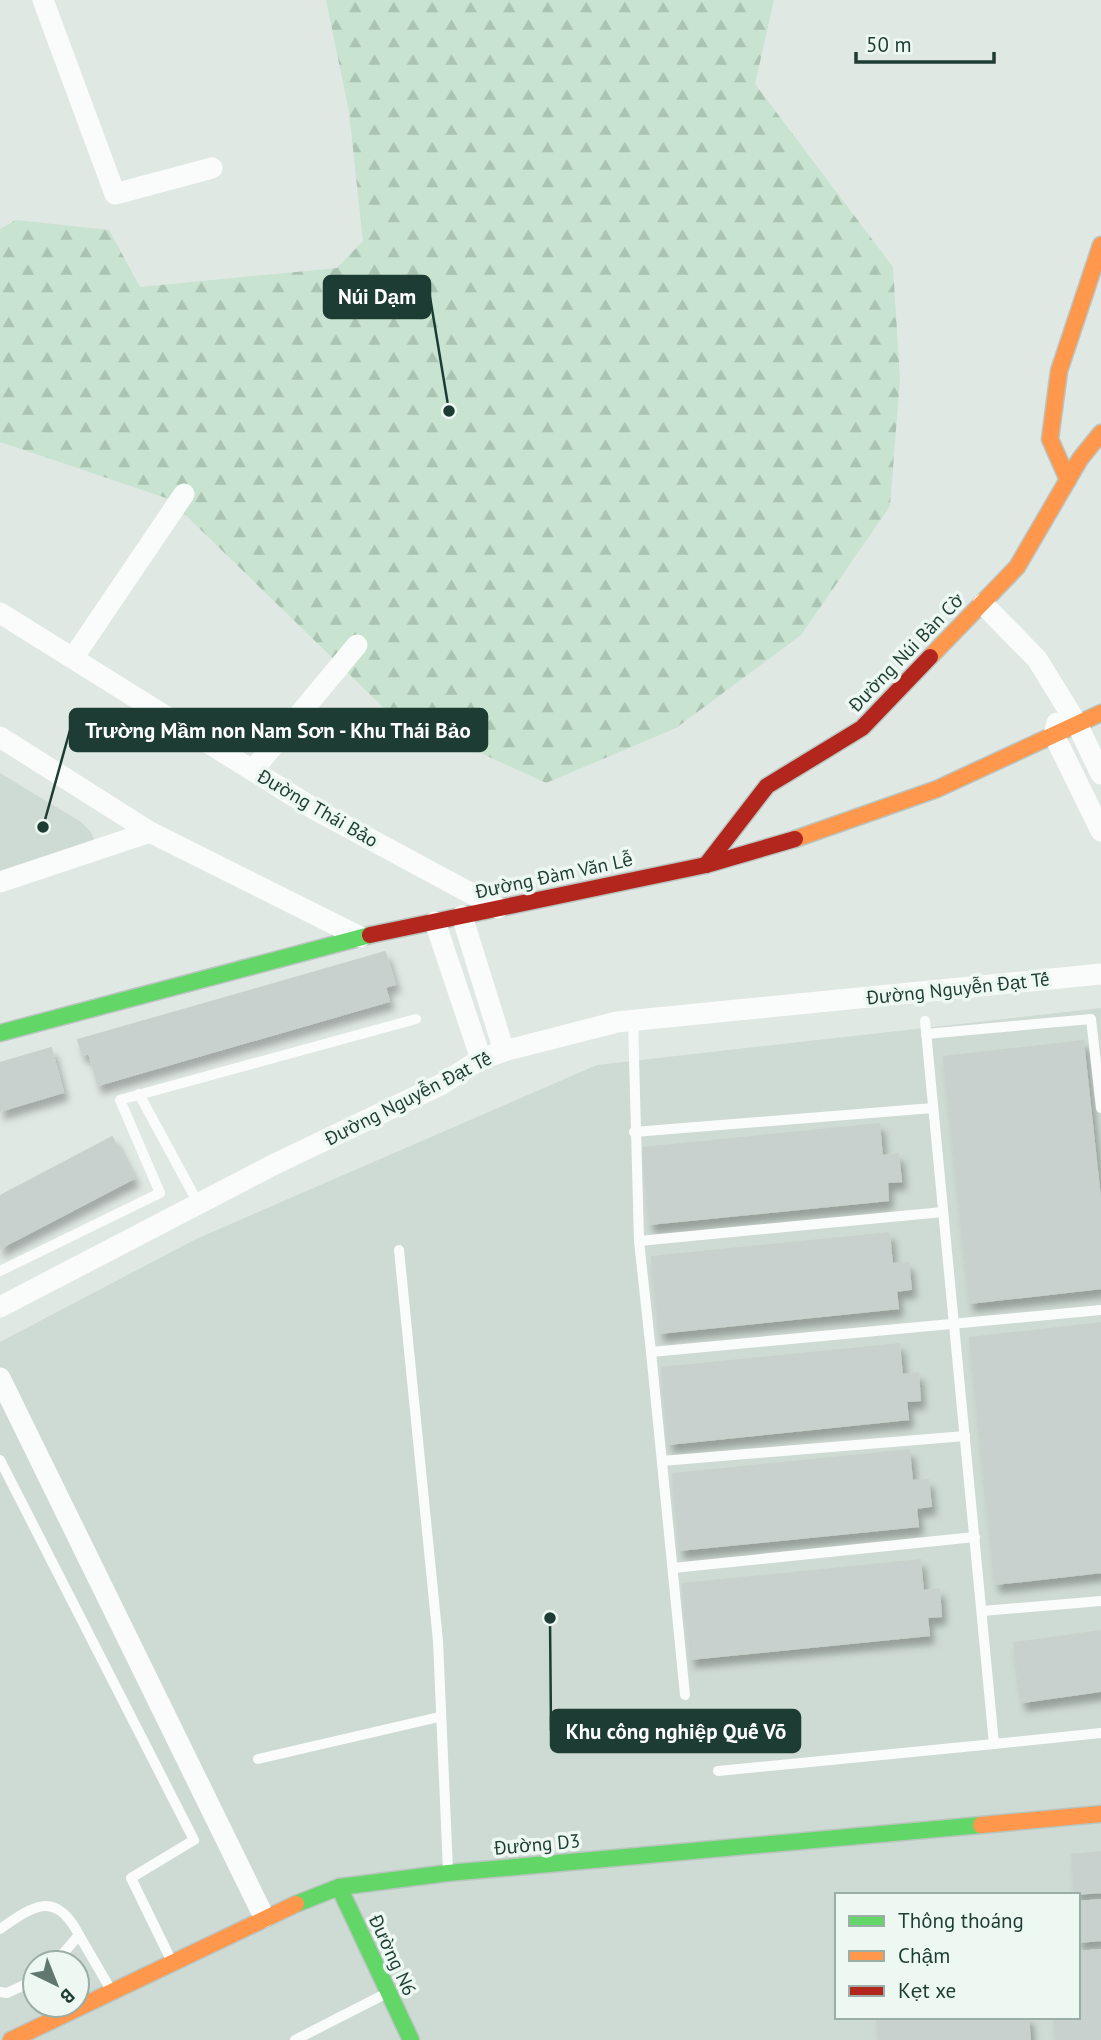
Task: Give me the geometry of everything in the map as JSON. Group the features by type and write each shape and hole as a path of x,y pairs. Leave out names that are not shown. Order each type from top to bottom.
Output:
{"main road":[{"path":"1068,480 1050,439 1059,372 1101,245"},
{"name":"Đường Núi Bàn Cờ","path":"706,865 767,786 862,728 1017,568 1068,480 1101,433"},
{"name":"Đường Đàm Văn Lễ","path":"0,1033 360,937 706,865 821,832 937,789 1101,713"},
{"name":"Đường D3","path":"11,2040 264,1917 339,1887 448,1873 1101,1814"},
{"name":"Đường N6","path":"339,1887 394,2040"},
{"path":"319,1893 331,1915"},
{"name":"Đường N6","path":"376,1993 411,2040"}],"street":[{"path":"43,0 115,194 212,169"},
{"path":"73,658 184,494"},
{"path":"983,604 1037,659 1077,724 1101,774"},
{"name":"Đường Thái Bảo","path":"0,613 316,810 498,908"},
{"path":"253,770 357,645"},
{"path":"1063,700 1054,735 1101,831"},
{"path":"0,737 150,832 360,937"},
{"path":"0,882 150,832"},
{"path":"462,916 504,1051"},
{"path":"435,922 481,1059"},
{"name":"Đường Nguyễn Đạt Tế","path":"0,1307 198,1203 442,1084 481,1059 504,1051 559,1035 633,1020 1101,974"},
{"path":"0,1378 264,1917"}],"lane":[{"path":"926,1034 1091,1018 1101,1108"},
{"path":"0,1271 160,1193 120,1100 416,1019"},
{"path":"633,1020 639,1241 685,1695"},
{"path":"925,1021 994,1744"},
{"path":"139,1094 198,1203"},
{"path":"634,1132 933,1108"},
{"path":"639,1241 943,1212"},
{"path":"399,1250 438,1641 439,1717 448,1873"},
{"path":"651,1352 1101,1310"},
{"path":"662,1461 965,1437"},
{"path":"0,1460 194,1840 131,1878 171,1962"},
{"path":"673,1568 975,1537"},
{"path":"982,1611 1101,1601"},
{"path":"258,1759 439,1717"},
{"path":"718,1771 1101,1733"},
{"path":"0,1929 26,1912 47,1904 60,1908 111,1990"},
{"path":"67,1949 79,1935"},
{"path":"0,1992 7,1993 21,1986"},
{"path":"295,2040 376,1993"}],"shaded area":[{"path":"0,773 81,822 94,839 89,846 0,876"},
{"path":"1101,1008 1101,2040 0,2040 0,1342 196,1239 597,1065"}],"green space":[{"path":"326,0 774,0 755,84 893,267 900,379 890,506 801,635 676,728 546,783 385,709 169,499 0,442 0,229 16,220 109,230 140,287 337,268 363,241 349,112"}],"building":[{"path":"385,952 395,984 385,987 389,1001 98,1085 89,1053 83,1055 78,1040"},
{"path":"1083,1041 1101,1207 1101,1288 970,1303 944,1057"},
{"path":"51,1048 63,1092 0,1111 0,1063"},
{"path":"879,1124 882,1156 898,1154 901,1181 887,1182 888,1200 650,1224 643,1148"},
{"path":"112,1137 134,1178 0,1248 0,1196"},
{"path":"889,1233 892,1264 908,1263 911,1289 896,1291 898,1308 660,1333 652,1257"},
{"path":"1101,1323 1101,1572 996,1584 970,1338"},
{"path":"899,1344 902,1375 918,1373 920,1400 906,1401 908,1419 669,1444 662,1368"},
{"path":"909,1450 912,1481 928,1480 931,1506 916,1508 918,1526 680,1550 673,1474"},
{"path":"920,1560 923,1591 939,1589 941,1616 927,1617 929,1635 691,1659 683,1584"},
{"path":"1101,1631 1101,1691 1022,1702 1014,1643"},
{"path":"1101,1852 1101,1892 1075,1893 1072,1855"},
{"path":"1101,1900 1101,1940 1080,1942 1080,1902"},
{"path":"1101,1950 1101,2040 1056,2040 1054,2019 1080,2019 1080,1952"},
{"path":"877,2019 950,2019 952,2040 879,2040"},
{"path":"950,2019 1028,2019 1030,2040 952,2040"}],"traffic: fast":[{"path":"0,1033 370,935"},
{"path":"296,1904 339,1887 448,1873 981,1825"},
{"path":"339,1887 411,2040"}],"traffic: slow":[{"path":"1068,480 1050,439 1059,371 1101,245"},
{"path":"930,657 1017,567 1080,459 1101,433"},
{"path":"795,839 937,789 1101,713"},
{"path":"981,1825 1101,1814"},
{"path":"11,2040 296,1904"}],"traffic: jam":[{"path":"706,865 767,786 862,728 930,657"},
{"path":"370,935 706,865 795,839"}],"place":[{"name":"Núi Dạm","path":"449,411"},
{"name":"Trường Mầm non Nam Sơn - Khu Thái Bảo","path":"43,827"},
{"name":"Khu công nghiệp Quế Võ","path":"550,1618"}]}
